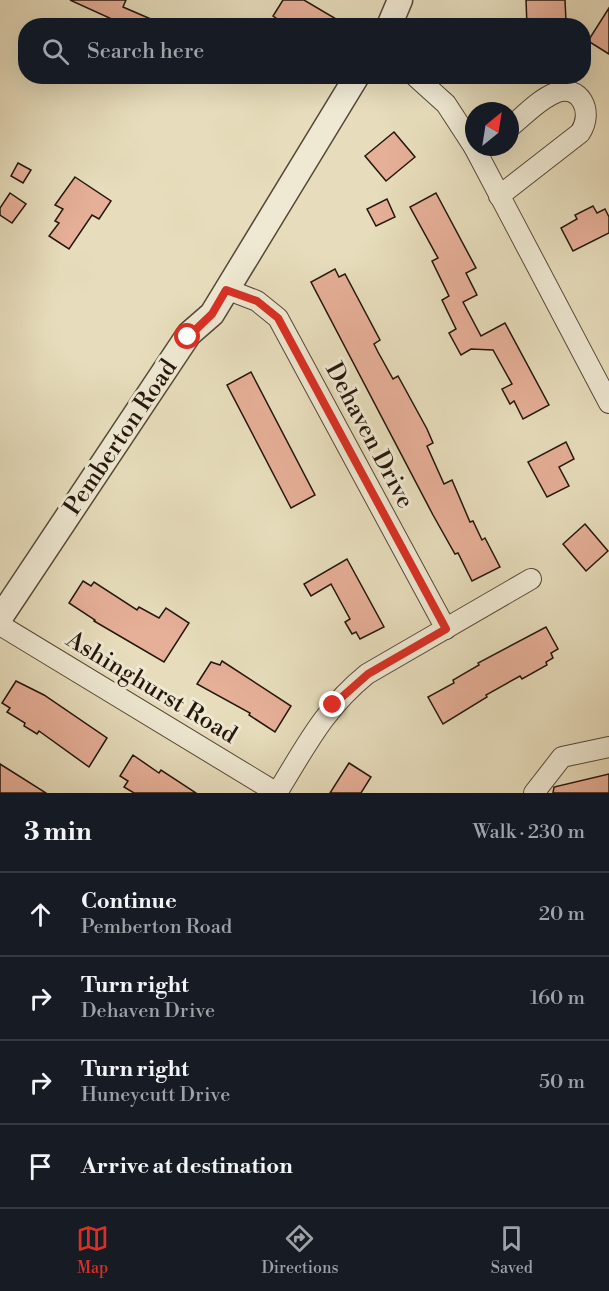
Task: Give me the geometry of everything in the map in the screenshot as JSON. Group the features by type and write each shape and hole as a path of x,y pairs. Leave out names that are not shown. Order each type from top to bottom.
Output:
{"street":[{"path":"392,18 400,0"},
{"name":"Pemberton Road","path":"0,618 189,334 212,314 352,84"},
{"path":"424,84 446,104 465,131"},
{"path":"499,196 580,133 588,115 580,99 569,92 561,91 537,105 519,120"},
{"path":"481,156 499,196 609,403"},
{"name":"Dehaven Drive","path":"226,290 257,301 278,318 446,629"},
{"path":"277,793 322,720 345,692 368,674 531,579"},
{"name":"Ashinghurst Road","path":"0,625 277,793"},
{"path":"534,793 562,758 609,747"}],"building":[{"path":"70,0 126,0 123,7 148,18 109,18"},
{"path":"283,0 304,0 334,18 276,18 273,16"},
{"path":"526,0 565,0 566,18 527,18"},
{"path":"609,8 609,54 591,43 591,36"},
{"path":"394,132 415,157 386,181 365,156"},
{"path":"18,163 31,170 23,183 11,176"},
{"path":"75,177 111,201 99,219 92,215 69,249 49,236 59,223 55,221 63,209 55,205"},
{"path":"10,193 26,204 12,223 0,215 0,208"},
{"path":"436,193 476,268 466,273 477,295 463,302 481,336 505,323 549,405 523,419 514,401 510,404 502,389 512,384 493,350 471,349 461,355 449,333 456,329 442,300 449,296 432,261 438,258 410,207"},
{"path":"387,199 395,217 376,226 367,209"},
{"path":"593,206 597,213 605,209 609,217 609,233 573,251 561,228 577,219 575,215"},
{"path":"335,269 339,277 345,274 380,340 374,344 378,352 393,379 398,376 427,429 433,443 427,446 444,484 452,480 470,522 473,521 482,540 485,538 500,567 472,581 458,553 455,554 433,515 311,282"},
{"path":"251,372 315,495 291,508 227,385"},
{"path":"566,442 574,459 559,467 569,486 547,497 528,462"},
{"path":"585,524 608,551 586,571 563,544"},
{"path":"347,559 384,627 360,639 356,632 352,634 345,622 350,619 331,584 311,596 304,584"},
{"path":"83,581 91,586 94,582 137,610 139,607 159,618 166,608 189,623 164,662 94,621 69,603"},
{"path":"546,627 558,649 551,653 553,658 546,662 547,665 522,679 520,676 486,695 487,697 443,724 428,697 454,683 453,680 479,665 478,663"},
{"path":"222,661 291,706 275,732 249,715 250,713 197,684 211,662 220,665"},
{"path":"16,681 44,695 107,738 89,767 39,731 37,734 24,726 25,723 7,712 10,708 2,703"},
{"path":"133,755 159,773 161,770 196,793 134,793 124,787 128,781 120,776"},
{"path":"349,763 371,777 361,793 330,793"},
{"path":"0,764 46,793 0,793"},
{"path":"609,774 609,793 553,793 554,787"}],"route":[{"path":"188,337 212,314 226,290 257,301 271,309 278,318 446,629 368,674 333,705"}]}
